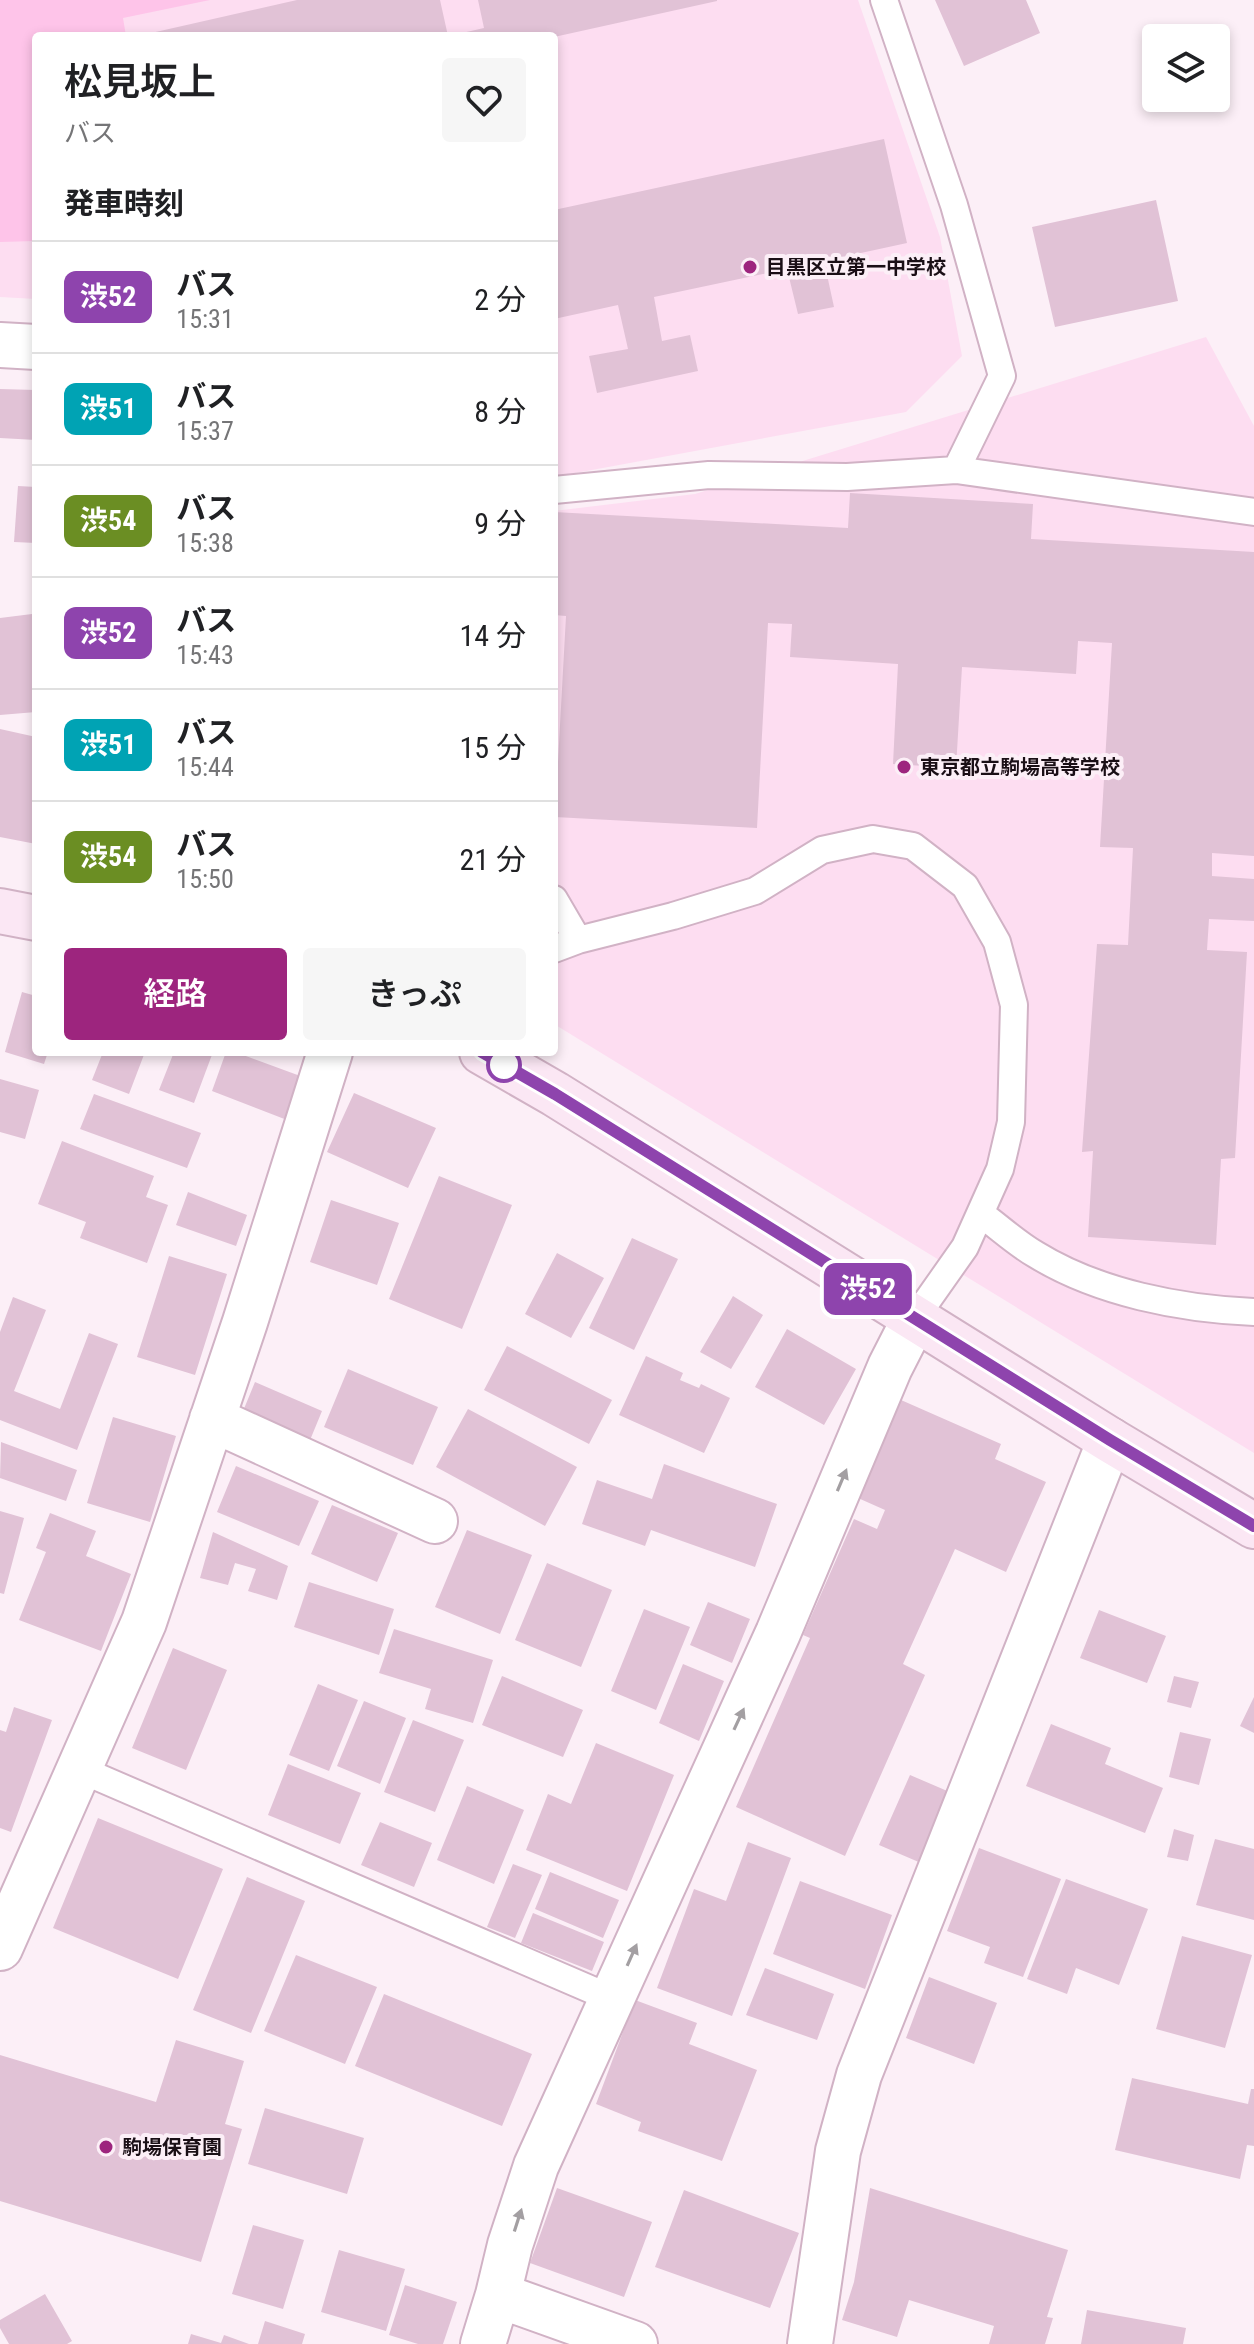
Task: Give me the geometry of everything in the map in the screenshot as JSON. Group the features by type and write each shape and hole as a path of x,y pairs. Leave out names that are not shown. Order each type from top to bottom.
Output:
{"main road":[{"path":"0,911 32,917"},
{"path":"489,1056 1254,1526"}],"street":[{"path":"0,345 32,347"},
{"path":"0,1948 144,1622 329,1056"},
{"path":"483,2344 536,2166 778,1633 890,1367 915,1318"},
{"path":"212,1419 435,1521"},
{"path":"810,2344 838,2151 859,2075 1110,1440"},
{"path":"498,2295 635,2344"}],"lane":[{"path":"884,0 954,205 1002,376 956,470"},
{"path":"558,490 709,475 847,477 956,470 1254,512"},
{"path":"558,914 566,944 755,891 822,850 873,839 913,846 965,886 997,942 1014,1005 1011,1122 1000,1169 965,1247 915,1318"},
{"path":"981,1214 1036,1255 1091,1281 1160,1300 1254,1312"},
{"path":"79,1769 613,1999"}],"shaded area":[{"name":"目黒区立第一中学校","path":"0,0 858,0 940,237 962,356 906,412 558,476 558,32 32,32 32,299 0,297"},
{"path":"0,0 210,0 123,18 125,32 32,32 32,241 0,242"},
{"name":"東京都立駒場高等学校","path":"1206,337 1254,426 1254,1453 558,1026 558,511 695,494"}],"building":[{"path":"297,0 440,0 447,32 156,32"},
{"path":"478,0 717,0 558,36 558,32 466,32 484,28"},
{"path":"935,0 1026,0 1040,33 964,66"},
{"path":"884,139 907,243 824,261 834,307 798,314 787,269 654,297 662,341 690,335 698,371 597,393 589,356 628,349 618,305 558,318 558,209"},
{"path":"1156,200 1178,301 1055,327 1032,227"},
{"path":"0,389 32,390 32,440 0,438"},
{"path":"18,486 32,487 32,543 14,542"},
{"path":"850,493 1033,504 1031,539 1254,552 1254,856 1212,853 1212,876 1254,879 1254,921 1209,919 1207,950 1247,952 1235,1158 1221,1159 1216,1245 1088,1237 1093,1151 1082,1152 1097,944 1128,945 1133,848 1100,847 1112,643 1078,641 1076,674 962,667 956,768 893,764 898,664 790,657 792,624 768,623 757,828 558,817 566,616 558,615 558,512 848,528"},
{"path":"32,614 32,712 0,715 0,618"},
{"path":"0,729 32,736 32,843 0,837"},
{"path":"22,992 32,995 32,1056 47,1056 44,1064 5,1052"},
{"path":"101,1056 143,1056 129,1094 92,1080"},
{"path":"172,1056 212,1056 194,1103 159,1090"},
{"path":"225,1056 246,1056 303,1077 287,1120 212,1091"},
{"path":"0,1079 39,1090 25,1139 0,1132"},
{"path":"354,1093 436,1128 408,1188 327,1152"},
{"path":"94,1094 201,1133 187,1168 80,1129"},
{"path":"62,1141 154,1176 146,1197 168,1205 147,1263 80,1238 86,1222 38,1204"},
{"path":"439,1176 512,1205 462,1329 389,1299"},
{"path":"188,1192 247,1215 236,1246 176,1225"},
{"path":"331,1200 399,1223 377,1285 310,1262"},
{"path":"632,1238 678,1259 634,1350 589,1328"},
{"path":"557,1253 604,1278 571,1338 525,1314"},
{"path":"169,1256 227,1274 195,1375 137,1357"},
{"path":"733,1296 763,1315 731,1369 700,1352"},
{"path":"13,1297 46,1310 14,1391 60,1409 89,1333 118,1344 77,1450 0,1420 0,1332"},
{"path":"787,1329 856,1369 824,1425 755,1387"},
{"path":"507,1346 612,1400 589,1444 484,1390"},
{"path":"646,1356 683,1373 680,1380 699,1388 701,1384 730,1398 704,1453 619,1415"},
{"path":"348,1369 438,1407 413,1465 324,1427"},
{"path":"255,1382 322,1411 308,1445 241,1416"},
{"path":"901,1400 1001,1444 995,1459 1046,1482 1006,1572 955,1549 903,1664 925,1675 845,1856 736,1807 810,1638 803,1635 854,1519 877,1529 885,1510 858,1498"},
{"path":"468,1409 577,1467 545,1526 436,1467"},
{"path":"113,1417 176,1436 150,1522 87,1503"},
{"path":"1,1442 77,1470 66,1501 0,1478"},
{"path":"664,1464 777,1504 755,1567 651,1530 645,1546 582,1524 597,1480 652,1499"},
{"path":"236,1466 319,1501 299,1546 217,1512"},
{"path":"332,1505 398,1533 377,1582 311,1554"},
{"path":"0,1511 24,1518 4,1594 0,1593"},
{"path":"50,1513 96,1531 86,1556 131,1574 101,1651 19,1620 46,1552 36,1548"},
{"path":"467,1530 532,1555 500,1634 435,1607"},
{"path":"213,1532 288,1566 277,1600 248,1591 256,1569 235,1563 228,1585 200,1578"},
{"path":"547,1563 612,1590 581,1667 515,1640"},
{"path":"309,1582 394,1609 379,1655 294,1627"},
{"path":"708,1602 750,1619 732,1663 690,1645"},
{"path":"644,1609 690,1627 656,1710 611,1691"},
{"path":"1099,1610 1166,1636 1147,1683 1080,1658"},
{"path":"394,1629 493,1660 473,1723 425,1709 431,1689 379,1673"},
{"path":"173,1648 227,1670 186,1770 132,1748"},
{"path":"683,1664 724,1681 699,1741 659,1723"},
{"path":"502,1676 583,1710 563,1757 482,1725"},
{"path":"1174,1676 1199,1682 1191,1708 1167,1702"},
{"path":"318,1684 358,1700 329,1771 289,1755"},
{"path":"1254,1697 1254,1733 1240,1726"},
{"path":"364,1701 406,1718 380,1784 337,1766"},
{"path":"14,1707 52,1720 11,1832 0,1828 0,1730 6,1732"},
{"path":"413,1720 464,1740 435,1812 384,1792"},
{"path":"1051,1724 1111,1748 1105,1764 1163,1788 1145,1833 1026,1786"},
{"path":"1180,1732 1211,1739 1199,1785 1169,1777"},
{"path":"596,1743 674,1775 627,1891 526,1850 548,1794 571,1804"},
{"path":"288,1764 361,1793 340,1844 268,1815"},
{"path":"910,1775 952,1793 921,1863 879,1845"},
{"path":"467,1786 524,1810 494,1884 437,1860"},
{"path":"98,1818 223,1869 178,1979 53,1928"},
{"path":"380,1822 432,1843 414,1887 361,1865"},
{"path":"1174,1829 1194,1835 1188,1861 1167,1857"},
{"path":"1215,1839 1254,1849 1254,1920 1196,1905"},
{"path":"748,1842 791,1858 732,2016 657,1988 694,1889 726,1901"},
{"path":"979,1848 1061,1879 1023,1977 984,1963 990,1947 947,1931"},
{"path":"513,1864 542,1875 515,1938 487,1927"},
{"path":"550,1872 619,1900 603,1938 535,1909"},
{"path":"247,1877 305,1901 251,2033 193,2010"},
{"path":"1066,1879 1148,1909 1119,1985 1076,1968 1067,1994 1027,1979"},
{"path":"800,1881 892,1915 865,1989 773,1954"},
{"path":"533,1913 604,1942 592,1971 521,1943"},
{"path":"1182,1936 1252,1955 1225,2048 1156,2029"},
{"path":"296,1955 377,1987 345,2064 264,2031"},
{"path":"765,1968 834,1994 817,2040 746,2015"},
{"path":"929,1977 997,2003 974,2064 906,2038"},
{"path":"384,1994 532,2054 502,2126 355,2066"},
{"path":"635,2000 697,2023 689,2044 757,2070 722,2161 638,2131 641,2122 596,2104"},
{"path":"176,2040 244,2061 225,2124 242,2129 201,2262 0,2201 0,2055 156,2102"},
{"path":"1132,2078 1248,2104 1251,2089 1254,2089 1254,2146 1247,2145 1240,2179 1115,2150"},
{"path":"265,2108 364,2138 347,2194 248,2164"},
{"path":"557,2188 652,2222 624,2297 530,2263"},
{"path":"870,2188 1068,2250 1047,2317 1053,2318 1045,2344 989,2344 994,2326 909,2300 897,2337 842,2320 854,2282"},
{"path":"684,2190 799,2233 770,2308 655,2267"},
{"path":"253,2225 304,2240 283,2309 232,2294"},
{"path":"339,2250 405,2269 386,2331 321,2312"},
{"path":"405,2285 457,2302 443,2344 418,2344 389,2335"},
{"path":"45,2294 72,2341 67,2344 9,2344 0,2328 0,2320"},
{"path":"1087,2310 1186,2328 1183,2344 1081,2344"},
{"path":"265,2321 305,2334 302,2344 258,2344"},
{"path":"191,2334 221,2343 224,2335 249,2344 188,2344"}],"bus line":[{"name":"渋52","path":"489,1056 1254,1526"}],"place":[{"name":"目黒区立第一中学校","path":"750,267"},
{"name":"東京都立駒場高等学校","path":"904,767"},
{"name":"駒場保育園","path":"106,2147"}]}
